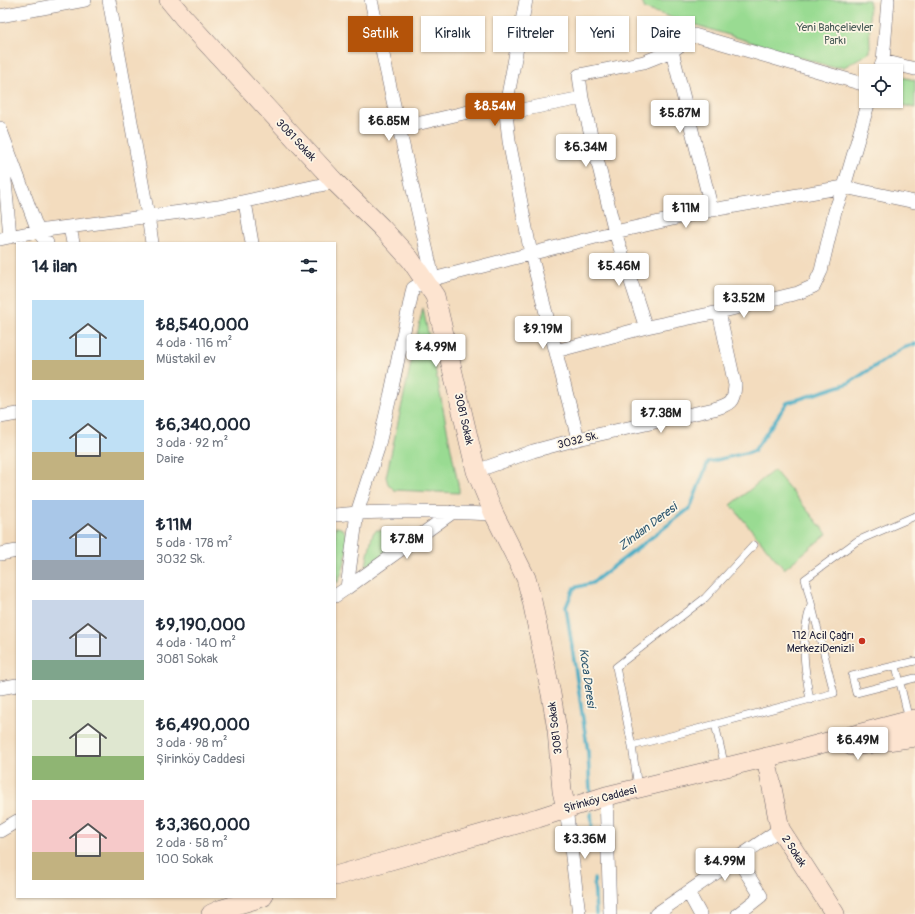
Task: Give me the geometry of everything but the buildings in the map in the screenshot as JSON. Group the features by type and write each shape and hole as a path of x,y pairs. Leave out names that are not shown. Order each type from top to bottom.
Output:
{"street":[{"path":"0,16 85,0"},
{"path":"109,0 152,242"},
{"name":"3081 Sokak","path":"169,0 335,182 386,232 429,280 435,296 476,471 494,514 526,578 532,601 557,730 562,791 566,808"},
{"path":"371,0 399,128 429,280"},
{"path":"526,0 507,108 509,141 531,254 578,439"},
{"path":"881,64 888,0"},
{"path":"695,35 859,83"},
{"path":"647,327 645,325 615,232 582,98 579,75 644,62 669,52"},
{"path":"672,52 712,210"},
{"path":"903,68 915,69"},
{"path":"399,128 507,108 582,98"},
{"path":"556,350 647,327 798,293 814,286 820,271 835,211 844,188 866,108"},
{"path":"0,128 5,238 38,231 218,207 335,182"},
{"path":"0,128 38,231 46,242"},
{"path":"347,588 358,513 378,448 413,288 429,280 615,232 712,210 844,188 915,202"},
{"path":"245,202 252,242"},
{"path":"70,227 73,242"},
{"name":"3032 Sk.","path":"476,471 533,451 578,439 714,410 728,405 735,397 735,385 719,312"},
{"path":"0,417 16,414"},
{"path":"336,595 453,512"},
{"path":"336,515 358,513 453,512 494,514"},
{"path":"0,554 16,551"},
{"path":"0,688 16,685"},
{"name":"Şirinköy Caddesi","path":"336,876 538,818 606,796 766,757 913,726"},
{"name":"2 Sokak","path":"766,757 780,829 836,914"},
{"path":"606,796 610,914"},
{"path":"566,808 579,914"},
{"path":"0,831 16,822"},
{"path":"656,914 780,829"},
{"path":"737,858 761,896 738,914"},
{"path":"688,892 700,914"},
{"path":"211,914 222,908 259,898"}],"lane":[{"path":"632,746 834,694 805,580 857,541 915,516"},
{"path":"638,789 632,746 616,667 705,598 754,546"},
{"path":"810,700 806,673 804,639 806,621 812,604"},
{"path":"915,661 852,676 856,693 915,678"},
{"path":"896,666 913,726"},
{"path":"715,724 725,768"}],"green space":[{"name":"Yeni Bahçelievler Parkı","path":"641,0 869,0 870,52 844,67 831,67 695,25 695,16 667,16 645,9"},
{"path":"903,77 915,80 915,108 903,105"},
{"path":"423,308 459,493 394,490 388,484 386,477"},
{"path":"774,470 827,534 784,569 731,505"},
{"path":"336,527 341,528 344,531 348,540 346,559 338,582 336,582"},
{"path":"377,530 412,532 412,534 369,565 366,565 372,536"}],"waterway":[{"name":"Zindan Deresi","path":"590,792 588,752 566,607 574,588 592,583 690,508 708,462 754,451 787,403 849,383 903,348 915,344"},
{"name":"Koca Deresi","path":"591,813 592,826"},
{"name":"Koca Deresi","path":"594,879 596,914"}],"place":[{"name":"112 Acil Çağrı MerkeziDenizli","path":"862,641"}]}
